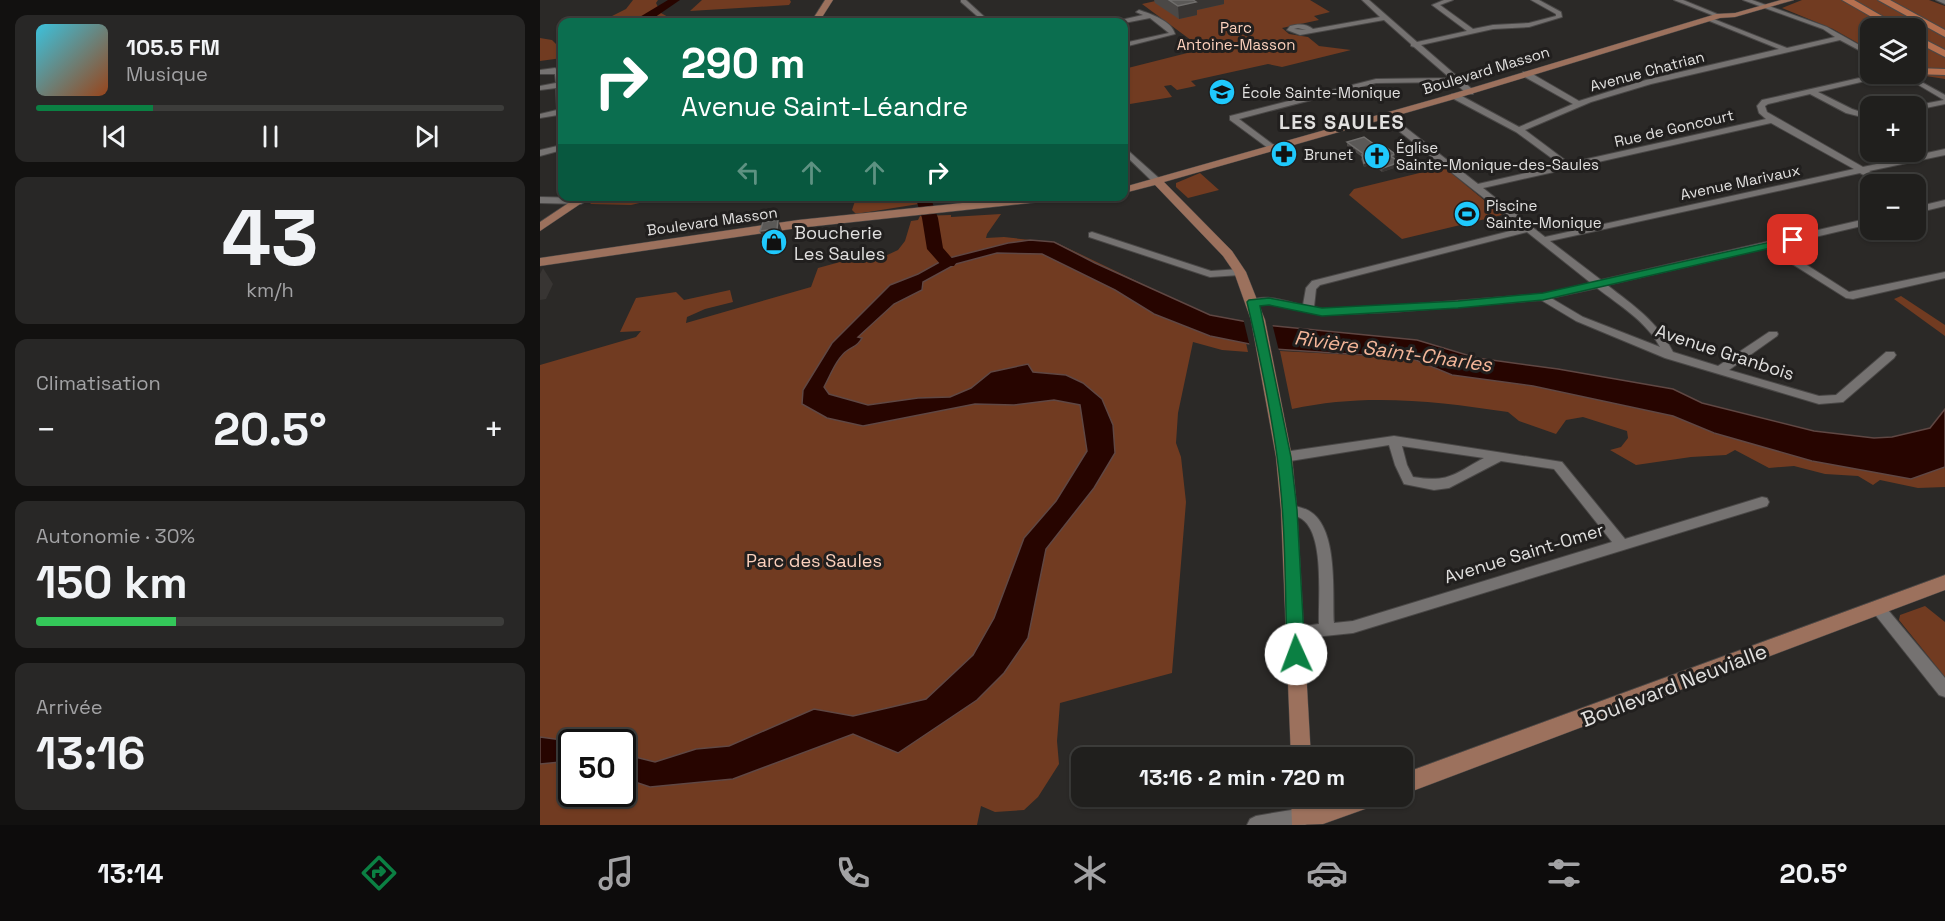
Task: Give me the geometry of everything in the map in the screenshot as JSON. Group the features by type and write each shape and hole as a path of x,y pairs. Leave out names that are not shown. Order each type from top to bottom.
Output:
{"highway":[{"path":"1835,0 1865,18"},
{"path":"1847,0 1880,18"},
{"path":"1883,0 1945,33"},
{"path":"1888,0 1945,25"},
{"path":"1926,44 1945,54"},
{"path":"1926,68 1945,72"}],"main road":[{"path":"818,18 829,0"},
{"path":"1767,3 1790,0"},
{"name":"Boulevard Masson","path":"1719,16 1727,11 1756,3 1767,3"},
{"name":"Boulevard Masson","path":"1128,189 1470,92 1767,3"},
{"path":"1158,182 1220,242 1240,272 1258,320 1284,457 1289,510 1300,747"},
{"path":"540,227 581,201"},
{"path":"540,236 582,201"},
{"name":"Boulevard Masson","path":"540,262 791,225 1022,201"},
{"name":"Boulevard Neuvialle","path":"1413,781 1945,582"},
{"path":"1303,813 1323,813 1340,807"}],"street":[{"path":"1365,0 1413,45 1470,92"},
{"path":"1450,0 1435,4 1471,31"},
{"path":"1537,1 1551,0"},
{"path":"1677,0 1719,16"},
{"path":"1746,0 1756,3"},
{"path":"1939,0 1945,2"},
{"path":"963,1 982,18"},
{"path":"1413,45 1492,27 1529,25 1558,16 1559,13 1537,1"},
{"path":"1767,3 1842,37 1860,48"},
{"path":"1128,44 1172,34 1172,31 1151,15 1139,12"},
{"path":"1128,19 1151,15"},
{"path":"1311,32 1384,18"},
{"path":"1709,19 1787,50"},
{"name":"Avenue Chatrian","path":"1519,130 1579,104 1649,82 1842,37"},
{"path":"540,72 558,72"},
{"path":"1526,74 1579,104"},
{"path":"1272,148 1233,118 1376,81 1389,79 1455,80"},
{"path":"1860,80 1765,102 1761,106 1763,113 1772,120 1868,174"},
{"path":"1919,84 1945,100"},
{"path":"540,88 558,85"},
{"path":"1810,91 1860,114"},
{"path":"1455,96 1519,130 1566,165"},
{"path":"1926,105 1945,100"},
{"path":"540,116 558,113"},
{"path":"1384,115 1651,326 1669,355"},
{"name":"Rue de Goncourt","path":"1477,187 1772,120"},
{"path":"540,153 558,149"},
{"name":"Avenue Marivaux","path":"1542,240 1945,152"},
{"path":"1128,154 1158,182"},
{"path":"540,200 558,200"},
{"path":"1926,207 1945,203"},
{"path":"1253,302 1269,301 1322,312 1543,297 1860,224"},
{"path":"1308,309 1311,288 1316,283 1529,229"},
{"path":"1092,235 1210,274 1240,272"},
{"path":"1771,246 1846,295 1859,296 1945,275"},
{"name":"Avenue Granbois","path":"1543,297 1573,316 1669,355 1819,400 1834,401 1890,356"},
{"path":"1720,370 1773,334"},
{"path":"1284,457 1394,440 1558,465 1621,544"},
{"path":"1394,440 1401,465 1409,482 1434,485 1449,483 1499,456"},
{"name":"Avenue Saint-Omer","path":"1295,633 1353,627 1762,502"},
{"path":"1289,510 1306,514 1320,537 1326,573 1327,629"},
{"path":"1878,608 1945,690"},
{"path":"1256,825 1303,813"}],"green space":[{"path":"633,0 658,0 656,3 661,13 670,18 608,18 626,9"},
{"path":"702,0 790,0 791,2 789,5 690,11"},
{"name":"Parc Antoine-Masson","path":"1160,0 1310,0 1330,12 1314,16 1319,20 1282,28 1289,34 1308,37 1319,46 1351,50 1282,67 1268,64 1191,81 1196,86 1177,90 1171,85 1164,86 1172,97 1128,104 1128,68 1203,49 1142,4"},
{"path":"1802,0 1929,0 1945,6 1945,79 1926,76 1926,18 1860,18 1860,44 1833,29 1782,8"},
{"path":"540,38 552,40 558,46 558,59 540,61"},
{"path":"1444,167 1502,215 1402,239 1349,195 1354,189"},
{"path":"1200,173 1219,190 1188,198 1176,187 1176,183"},
{"path":"593,201 648,201 631,205 590,204"},
{"path":"855,201 937,201 856,214 852,210"},
{"name":"Parc des Saules","path":"1001,214 986,238 1004,237 1030,240 1024,242 1057,243 1199,311 1246,343 1248,352 1222,350 1193,342 1178,413 1176,443 1181,457 1186,502 1172,673 1060,703 1057,741 1059,764 1038,797 1024,810 995,812 981,806 977,825 540,825 540,365 636,337 641,331 620,332 636,298 676,292 684,300 730,290 733,302 705,309 687,317 686,323 811,287 818,268 840,262 883,257 898,250 905,241 911,221 918,220 920,216 951,215 951,217"},
{"path":"1901,296 1945,325 1945,336 1894,299"},
{"path":"1280,351 1411,358 1452,375 1533,386 1673,416 1714,433 1812,461 1911,478 1945,467 1945,487 1918,488 1880,480 1873,485 1858,476 1825,474 1794,466 1769,468 1735,450 1726,455 1691,457 1636,465 1610,450 1621,447 1628,438 1627,431 1583,417 1566,420 1556,434 1519,421 1508,412 1427,402 1346,401 1292,409"},
{"path":"1925,606 1945,622 1945,677 1899,620 1900,615"}],"water":[{"name":"Rivière Saint-Charles","path":"1030,240 1054,242 1210,315 1264,325 1417,340 1477,358 1673,389 1702,403 1814,431 1874,438 1892,437 1930,428 1945,409 1945,467 1911,479 1812,461 1714,433 1673,416 1533,386 1452,375 1411,358 1274,349 1210,336 1154,314 1115,290 1042,254 997,253 956,264 923,282 922,290 894,304 858,337 862,338 857,344 840,357 824,387 829,394 868,405 918,398 950,397 971,388 991,372 1028,364 1033,372 1066,375 1083,383 1102,399 1113,425 1115,453 1094,488 1046,549 1028,638 1004,673 977,700 898,753 853,734 733,779 650,787 636,782 636,757 655,762 696,749 729,746 814,709 853,716 926,699 973,655 994,618 1024,538 1056,501 1087,451 1080,405 1054,400 1014,405 975,404 863,426 827,418 802,404 803,390 832,343 890,285 918,274 945,259 1008,243"},
{"path":"540,737 558,739 558,762 540,764"}],"pier":[{"path":"1243,318 1272,323 1279,351 1250,347"}],"building":[{"path":"1169,0 1193,0 1196,2 1178,6"},
{"name":"Église Sainte-Monique-des-Saules","path":"1364,137 1382,150 1387,148 1395,154 1390,156 1400,162 1383,168 1373,161 1364,163 1362,155 1365,155 1347,142"},
{"path":"778,220 777,229 760,231 763,222"}],"waterway":[{"path":"645,18 675,0"},
{"path":"924,201 930,218 935,249 948,263"}],"place":[{"name":"École Sainte-Monique","path":"1222,92"},
{"name":"Brunet","path":"1284,154"},
{"name":"Église Sainte-Monique-des-Saules","path":"1377,156"},
{"name":"Piscine Sainte-Monique","path":"1467,214"},
{"name":"Boucherie Les Saules","path":"774,242"}],"district":[{"name":"LES SAULES","path":"1342,122"}],"route":[{"path":"1296,654 1284,457 1253,302 1269,301 1322,312 1543,297 1793,240"}]}
